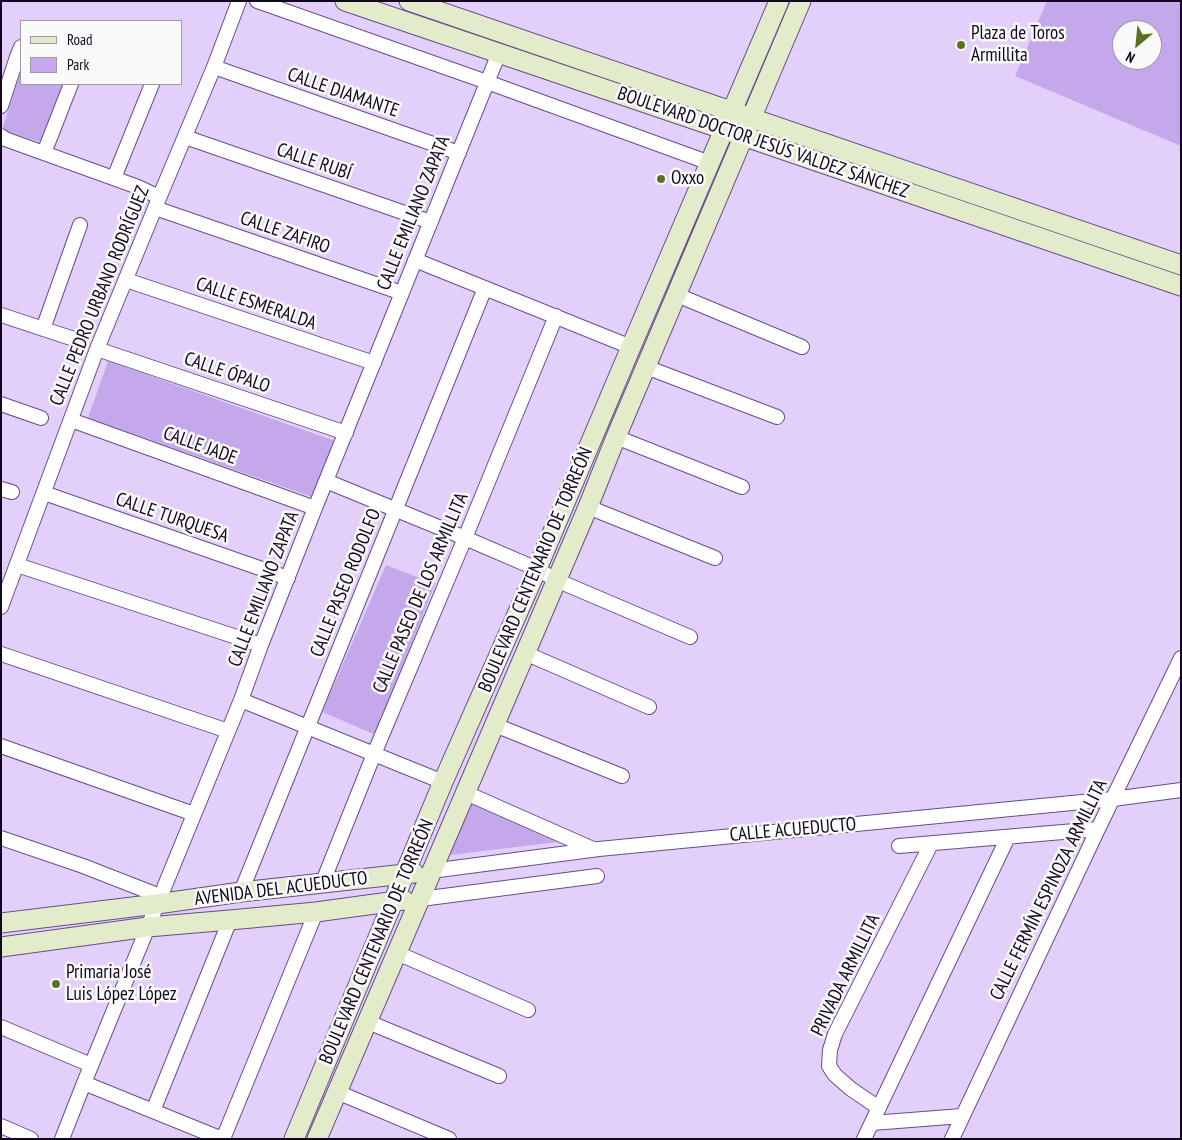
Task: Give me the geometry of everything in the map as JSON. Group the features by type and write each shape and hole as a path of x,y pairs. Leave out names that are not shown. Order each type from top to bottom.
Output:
{"street":[{"name":"CALLE PEDRO URBANO RODRÍGUEZ","path":"1,607 97,349 214,67 239,1"},
{"path":"257,1 710,163"},
{"name":"BOULEVARD DOCTOR JESÚS VALDEZ SÁNCHEZ","path":"345,1 1181,286"},
{"name":"BOULEVARD DOCTOR JESÚS VALDEZ SÁNCHEZ","path":"409,1 1181,265"},
{"name":"BOULEVARD CENTENARIO DE TORREÓN","path":"317,1139 525,653 547,575 630,347 779,1"},
{"name":"BOULEVARD CENTENARIO DE TORREÓN","path":"294,1139 443,782 547,575 588,507 801,1"},
{"path":"1,104 4,86 20,50"},
{"name":"CALLE EMILIANO ZAPATA","path":"62,1139 241,700 315,508 500,53"},
{"name":"CALLE DIAMANTE","path":"214,67 459,153"},
{"path":"44,153 71,85"},
{"path":"114,178 152,85"},
{"name":"CALLE ZAFIRO","path":"1,136 114,178 157,202 402,293"},
{"name":"CALLE RUBÍ","path":"185,138 431,222"},
{"path":"43,329 80,225"},
{"path":"415,260 630,347"},
{"name":"CALLE ESMERALDA","path":"126,280 374,364"},
{"name":"CALLE PASEO RODOLFO","path":"241,892 485,288"},
{"path":"677,295 802,347"},
{"path":"1,315 74,339"},
{"name":"CALLE PASEO DE LOS ARMILLITA","path":"322,884 556,316"},
{"name":"CALLE ÓPALO","path":"97,349 346,433"},
{"path":"646,367 777,417"},
{"path":"1,404 41,418"},
{"name":"CALLE JADE","path":"71,420 315,508"},
{"path":"616,437 742,487"},
{"path":"326,481 465,538 690,637"},
{"name":"CALLE TURQUESA","path":"44,493 288,578"},
{"path":"588,507 715,558"},
{"path":"17,565 261,645"},
{"path":"547,575 492,708 497,720 622,776"},
{"path":"525,653 649,707"},
{"path":"1,654 228,731"},
{"name":"CALLE FERMÍN ESPINOZA ARMILLITA","path":"952,1139 1181,658"},
{"path":"241,700 443,782"},
{"path":"1,746 194,814"},
{"name":"CALLE ACUEDUCTO","path":"405,874 593,849 1113,799 1181,790"},
{"path":"466,793 593,849"},
{"path":"899,846 1098,829"},
{"path":"864,1139 1008,836"},
{"path":"1,838 83,866 158,900"},
{"name":"PRIVADA ARMILLITA","path":"879,1108 851,1089 835,1075 830,1066 830,1050 835,1034 931,844"},
{"name":"AVENIDA DEL ACUEDUCTO","path":"1,923 158,900 405,874"},
{"path":"394,901 597,876"},
{"name":"AVENIDA DEL ACUEDUCTO","path":"1,947 148,926 316,912 394,901"},
{"path":"84,1083 223,1139 316,912"},
{"path":"153,1111 230,920"},
{"path":"397,953 528,1010"},
{"path":"368,1022 499,1076"},
{"path":"1,1027 91,1065"},
{"path":"337,1092 450,1139"},
{"path":"872,1123 962,1116"},
{"path":"1,1126 31,1139"}],"green space":[{"path":"1047,1 1181,1 1181,146 1015,76"},
{"path":"20,73 20,85 63,85 40,142 2,130"},
{"path":"108,361 335,441 315,498 88,418"},
{"path":"386,565 435,584 376,735 322,712"},
{"path":"471,800 555,836 558,842 450,855"}],"place":[{"name":"Plaza de Toros Armillita","path":"961,45"},
{"name":"Oxxo","path":"661,179"},
{"name":"Primaria José Luis López López","path":"56,984"}]}
